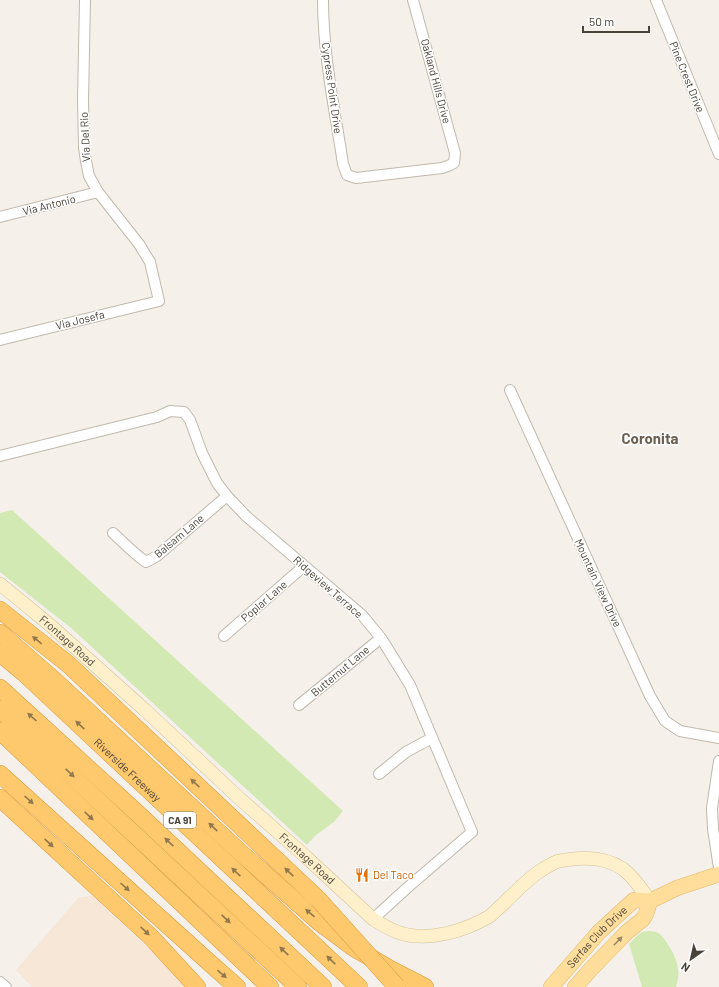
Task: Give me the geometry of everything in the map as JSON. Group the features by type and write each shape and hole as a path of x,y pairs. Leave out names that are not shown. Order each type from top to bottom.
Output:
{"highway":[{"path":"0,610 68,664 318,899 397,987"},
{"path":"0,633 54,680 240,852 319,922 354,948 424,987"},
{"name":"Riverside Freeway","path":"0,653 24,673 359,987"},
{"path":"0,688 136,812 323,987"},
{"path":"0,709 298,987"},
{"path":"0,732 270,987"},
{"path":"0,774 237,987"},
{"path":"0,798 152,937 197,987"}],"main road":[{"name":"Frontage Road","path":"0,584 50,625 127,694 373,919 400,933 416,936 443,935 467,928 491,915 537,873 556,862 581,858 603,860 623,869 637,883 650,902"},
{"name":"Serfas Club Drive","path":"550,987 599,932 634,900 650,902 677,888 719,874"},
{"name":"Serfas Club Drive","path":"575,987 591,968 627,932 643,919 650,902"}],"street":[{"name":"Via Del Rio","path":"85,0 83,100 84,148 89,176 98,192 139,244 150,262 159,301"},
{"name":"Cypress Point Drive","path":"324,0 323,13 326,55 342,164 347,175 356,178 442,168 454,163"},
{"name":"Oakland Hills Drive","path":"414,0 455,153 454,163"},
{"name":"Pine Crest Drive","path":"656,0 719,154"},
{"name":"Via Antonio","path":"0,217 98,192"},
{"name":"Via Josefa","path":"0,340 159,301"},
{"name":"Mountain View Drive","path":"510,390 650,696 665,721 680,731 719,738"},
{"name":"Ridgeview Terrace","path":"0,456 157,417 170,411 184,412 190,420 202,454 217,483 227,496 246,516 362,615 381,638 410,686 472,832 373,919"},
{"name":"Balsam Lane","path":"113,533 146,562 157,556 227,496"},
{"name":"Poplar Lane","path":"224,636 304,566"},
{"name":"Butternut Lane","path":"299,705 381,638"},
{"path":"379,774 406,752 432,738"},
{"path":"719,761 712,808 713,829 719,868"},
{"path":"0,982 6,987"}],"shaded area":[{"path":"92,896 161,960 186,987 32,987 16,970 79,897"}],"green space":[{"path":"12,510 343,811 334,822 315,836 307,845 71,628 0,572 0,513"},
{"path":"647,931 655,932 661,935 673,953 678,969 678,981 676,987 642,987 629,944 639,934"}],"place":[{"name":"Del Taco","path":"362,875"}],"district":[{"name":"Coronita","path":"650,439"}]}
